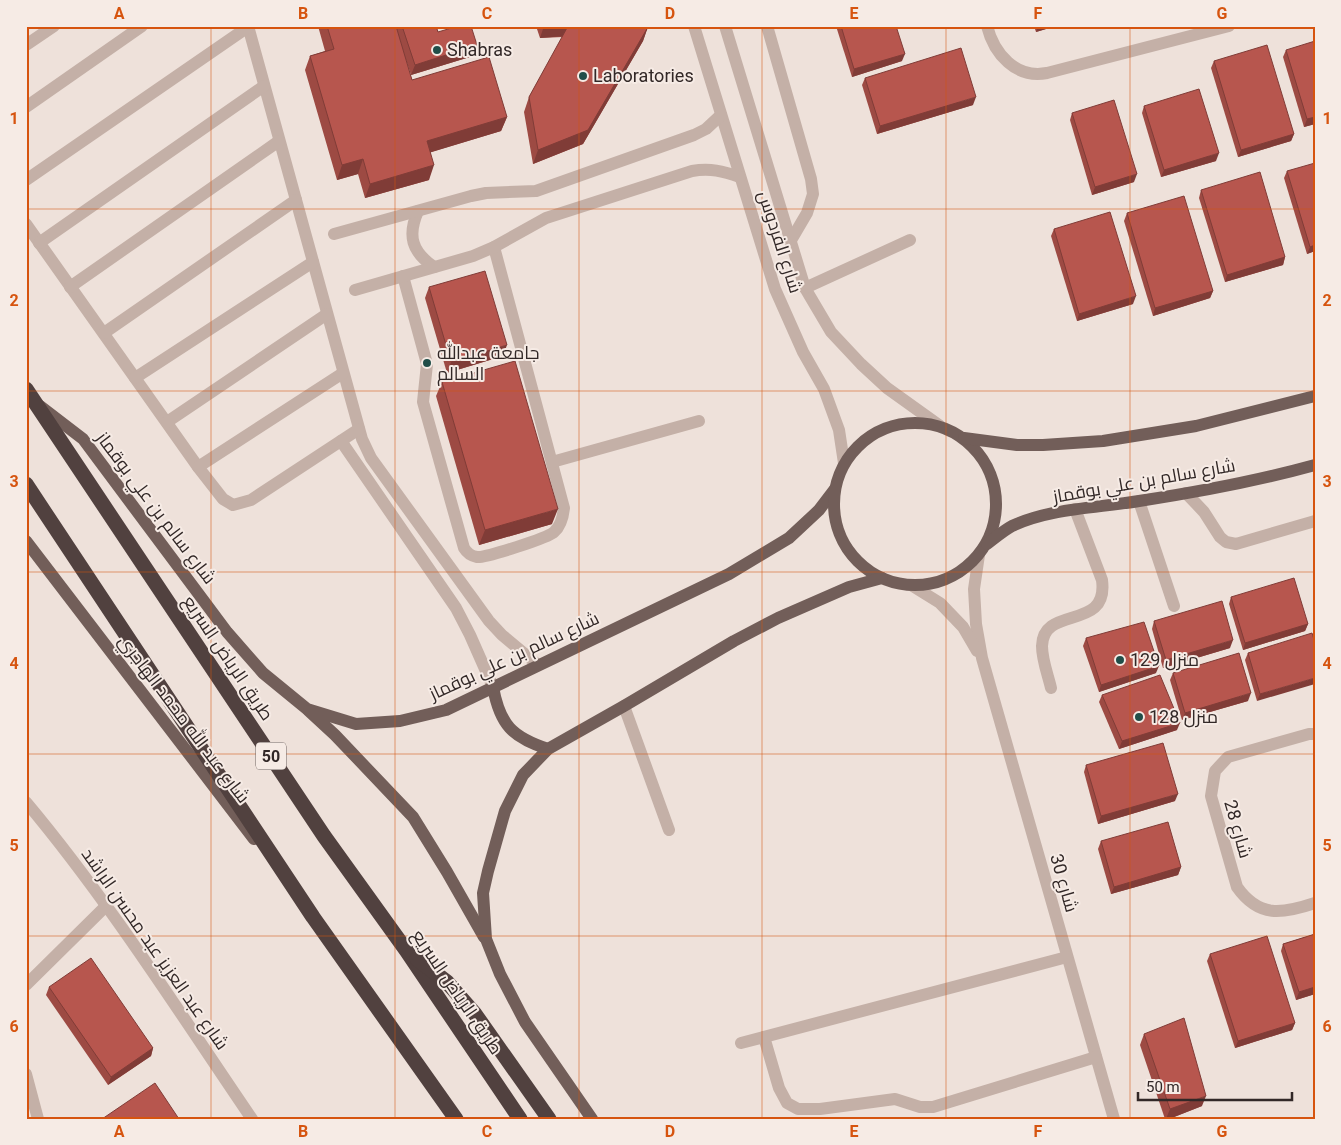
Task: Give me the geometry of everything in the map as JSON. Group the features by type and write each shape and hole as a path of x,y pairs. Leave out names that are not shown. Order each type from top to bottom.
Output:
{"highway":[{"name":"طريق الرياض السريع","path":"26,389 324,836 406,950 520,1119"},
{"path":"26,484 313,917 456,1119"},
{"path":"406,950 447,982 475,1014 549,1119"}],"main road":[{"path":"964,438 984,460 991,473 995,488 997,502 996,518 992,532 982,550 960,572 936,582 911,585 882,578 866,569 853,557 843,542 836,525 833,507 835,489 844,463 856,448 870,436 886,428 904,423 922,422 940,426 964,438 1017,445 1103,441 1196,426 1315,396"},
{"name":"شارع سالم بن علي بوقماز","path":"37,404 84,439 227,632 263,673 307,709 356,724 400,721 446,710 736,570 789,538 819,510 835,489"},
{"name":"شارع سالم بن علي بوقماز","path":"982,550 1011,527 1038,518 1075,509 1139,502 1268,478 1315,465"},
{"name":"شارع عبد الله محمد الهاجري","path":"26,541 313,917"},
{"path":"486,939 483,893 505,811 523,775 548,749 734,641 778,618 849,587 882,578"},
{"path":"493,687 497,709 509,728 527,742 548,749"},
{"path":"307,709 335,735 413,817 486,939 500,974 524,1022 592,1119"}],"street":[{"path":"26,45 54,26"},
{"path":"26,107 142,26"},
{"name":"شارع الفردوس","path":"694,26 775,289 803,352 824,389 839,430 844,463"},
{"name":"شارع الفردوس","path":"725,26 805,288 830,332 861,364 887,388 940,426"},
{"name":"شارع الفردوس","path":"767,26 812,179 813,194 807,213 790,242"},
{"path":"987,26 996,48 1010,65 1029,74 1047,73 1229,26"},
{"path":"26,180 248,27 362,439 371,458 489,621 502,635 538,665"},
{"path":"39,243 264,86"},
{"path":"334,234 486,193 536,191 694,135 706,129 720,115"},
{"path":"70,287 279,141"},
{"path":"355,290 473,256 494,247 546,218 692,171 704,169 721,170 740,177"},
{"path":"104,333 296,200"},
{"path":"418,211 412,223 415,249 423,260 434,267"},
{"path":"26,224 222,499 233,505 251,500 359,429"},
{"path":"805,288 910,240"},
{"path":"403,276 427,364 423,402 464,548 474,556 482,557 547,537 562,522 564,508 494,247"},
{"path":"135,378 312,262"},
{"path":"166,422 327,314"},
{"path":"198,467 343,372"},
{"path":"552,462 699,421"},
{"path":"341,441 456,608 493,687"},
{"path":"1186,493 1204,512 1220,537 1226,542 1236,544 1315,521"},
{"path":"1139,502 1174,606"},
{"path":"1051,688 1043,656 1042,645 1045,635 1052,626 1062,620 1085,614 1094,609 1101,601 1104,591 1102,580 1075,509"},
{"name":"شارع 30","path":"982,550 974,589 976,624 982,658 1114,1119"},
{"name":"شارع 30","path":"911,585 940,603 963,627 982,658"},
{"path":"624,706 669,830"},
{"name":"شارع 28","path":"1315,734 1309,734 1228,757 1215,771 1211,796 1237,887 1244,897 1251,904 1265,910 1280,912 1296,909 1315,902"},
{"name":"شارع عبد العزيز عبد محسن الراشد","path":"26,802 49,829 106,906 252,1119"},
{"path":"26,985 106,906"},
{"path":"740,1043 1067,957"},
{"path":"764,1037 779,1088 787,1103 798,1109 820,1109 895,1099 920,1108 933,1107 1096,1057"},
{"path":"26,1074 38,1119"}],"building":[{"path":"327,26 396,26 412,80 489,57 507,117 427,141 434,165 370,184 363,159 342,165 310,56 334,49"},
{"name":"Shabras","path":"402,26 436,26 438,32 458,26 471,26 477,45 415,65"},
{"name":"Laboratories","path":"568,26 648,27 588,130 538,150 529,97"},
{"path":"841,26 896,26 905,54 854,69"},
{"path":"1315,41 1315,117 1307,119 1286,50"},
{"path":"1267,45 1294,134 1241,150 1214,61"},
{"path":"961,48 976,97 880,126 865,78"},
{"path":"1199,89 1219,153 1164,170 1144,106"},
{"path":"1114,100 1137,174 1095,187 1072,113"},
{"path":"1315,163 1315,245 1310,247 1287,171"},
{"path":"1260,172 1285,257 1227,275 1201,190"},
{"path":"1184,196 1213,291 1155,308 1127,213"},
{"path":"1110,212 1136,296 1079,314 1054,229"},
{"path":"485,271 507,345 451,362 429,287"},
{"path":"515,361 558,509 485,530 442,382"},
{"path":"1294,578 1308,624 1245,643 1231,597"},
{"path":"1222,601 1233,640 1166,660 1154,621"},
{"name":"منزل 129","path":"1144,622 1159,666 1101,685 1086,638"},
{"path":"1312,633 1315,643 1315,678 1260,694 1248,653"},
{"path":"1239,653 1251,693 1185,713 1173,673"},
{"name":"منزل 128","path":"1160,675 1180,723 1122,741 1102,695"},
{"path":"1163,743 1178,794 1101,816 1086,765"},
{"path":"1168,822 1181,867 1114,887 1101,841"},
{"path":"1315,934 1315,987 1299,992 1283,944"},
{"path":"1267,936 1295,1023 1238,1041 1210,954"},
{"path":"91,958 153,1048 111,1077 49,987"},
{"path":"1184,1018 1206,1096 1170,1109 1144,1034"},
{"path":"155,1083 179,1119 102,1119"}],"place":[{"name":"Shabras","path":"437,50"},
{"name":"Laboratories","path":"583,76"},
{"name":"جامعة عبدالله السالم","path":"427,363"},
{"name":"منزل 129","path":"1120,660"},
{"name":"منزل 128","path":"1139,717"}]}
